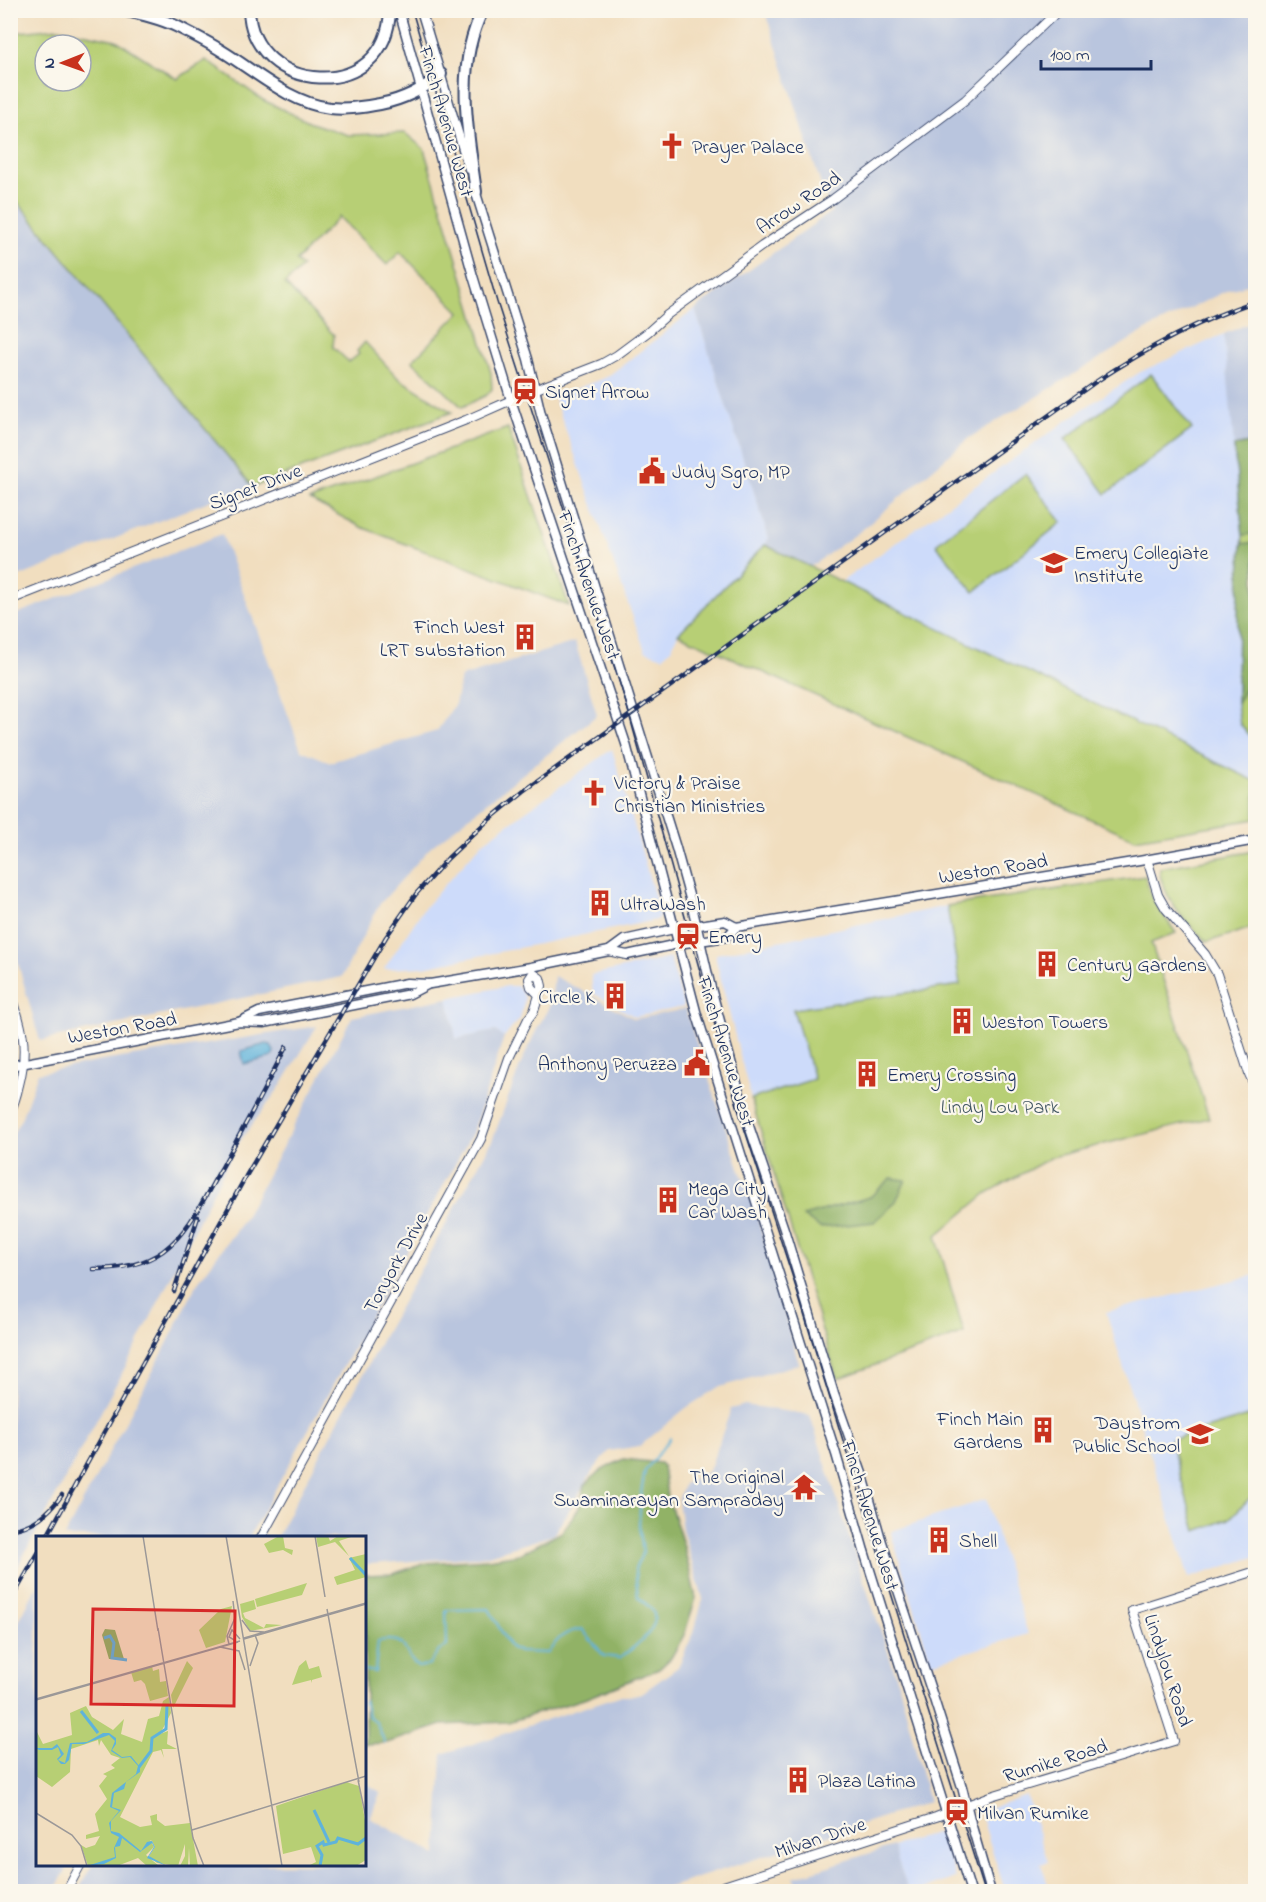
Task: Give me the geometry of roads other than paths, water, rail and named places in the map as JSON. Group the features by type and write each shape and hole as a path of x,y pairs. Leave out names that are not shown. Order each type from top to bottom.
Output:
{"highway":[{"path":"121,10 175,25 220,49 293,96 319,105 347,109 400,99 433,82 441,75"},
{"path":"249,10 250,26 255,38 270,57 299,74 317,79 330,79 359,68 369,61 384,40 390,10"},
{"path":"476,192 464,96 467,64 474,34 483,10"}],"main road":[{"name":"Finch Avenue West","path":"399,10 473,276 511,400 626,744 697,1015 971,1892"},
{"name":"Finch Avenue West","path":"421,10 528,359 534,390 653,771 697,926 699,941 747,1120 796,1265 834,1394 864,1479 881,1539 933,1696 991,1892"},
{"name":"Weston Road","path":"609,951 627,955 727,936 736,927 1256,840"},
{"name":"Weston Road","path":"10,1066 239,1022 259,1012 407,983 430,984 532,970 609,951 624,940 674,929 725,921 736,927"}],"street":[{"name":"Arrow Road","path":"511,400 601,364 617,355 667,315 762,246 833,199 965,100 1059,10"},
{"name":"Signet Drive","path":"10,600 436,433 511,400"},
{"path":"1147,859 1158,896 1166,909 1205,954 1217,974 1249,1074 1256,1089"},
{"name":"Toryork Drive","path":"262,1536 476,1148 509,1058 534,1011 538,994 531,987 529,979 532,970"},
{"path":"10,990 19,1015 25,1051 14,1106 10,1112"},
{"name":"Lindylou Road","path":"1174,1741 1132,1610 1256,1571"},
{"name":"Rumike Road","path":"946,1814 991,1796 1174,1741"},
{"name":"Milvan Drive","path":"705,1892 946,1814"},
{"path":"66,1892 80,1866"}],"water":[{"path":"266,1044 271,1045 274,1052 272,1057 244,1064 241,1051"}],"waterway":[{"path":"366,1670 375,1672 378,1641 389,1640 401,1643 418,1667 429,1665 439,1651 447,1646 446,1610 489,1609 510,1647 520,1652 548,1653 562,1636 582,1629 604,1656 620,1658 639,1643 654,1624 655,1617 652,1610 638,1597 635,1569 643,1552 639,1525 641,1493 645,1471 670,1438"},
{"path":"366,1708 368,1716 376,1722 385,1743"}],"tram line":[{"path":"412,10 497,302 626,703 738,1109 985,1892"}],"railway":[{"path":"47,1536 246,1176 386,937 416,894 448,858 524,791 1094,383 1172,337 1213,317 1256,301"},
{"path":"93,1269 120,1267 147,1260 163,1251 181,1234 189,1224 246,1124 286,1047"},
{"path":"174,1291 198,1217"},
{"path":"10,1530 40,1518 62,1495"},
{"path":"10,1602 36,1556"}],"place":[{"name":"Prayer Palace","path":"672,146"},
{"name":"Signet Arrow","path":"525,391"},
{"name":"Judy Sgro, MP","path":"652,471"},
{"name":"Emery Collegiate Institute","path":"1054,563"},
{"name":"Finch West LRT substation","path":"525,637"},
{"name":"Victory & Praise Christian Ministries","path":"594,793"},
{"name":"UltraWash","path":"600,903"},
{"name":"Emery","path":"688,936"},
{"name":"Century Gardens","path":"1047,964"},
{"name":"Circle K","path":"615,996"},
{"name":"Weston Towers","path":"962,1021"},
{"name":"Anthony Peruzza","path":"697,1063"},
{"name":"Emery Crossing","path":"867,1074"},
{"name":"Mega City Car Wash","path":"668,1200"},
{"name":"Finch Main Gardens","path":"1043,1430"},
{"name":"Daystrom Public School","path":"1200,1434"},
{"name":"The Original Swaminarayan Sampraday","path":"804,1487"},
{"name":"Shell","path":"939,1540"},
{"name":"Plaza Latina","path":"798,1780"},
{"name":"Milvan Rumike","path":"957,1812"}],"park label":[{"name":"Lindy Lou Park","path":"1000,1106"}]}
